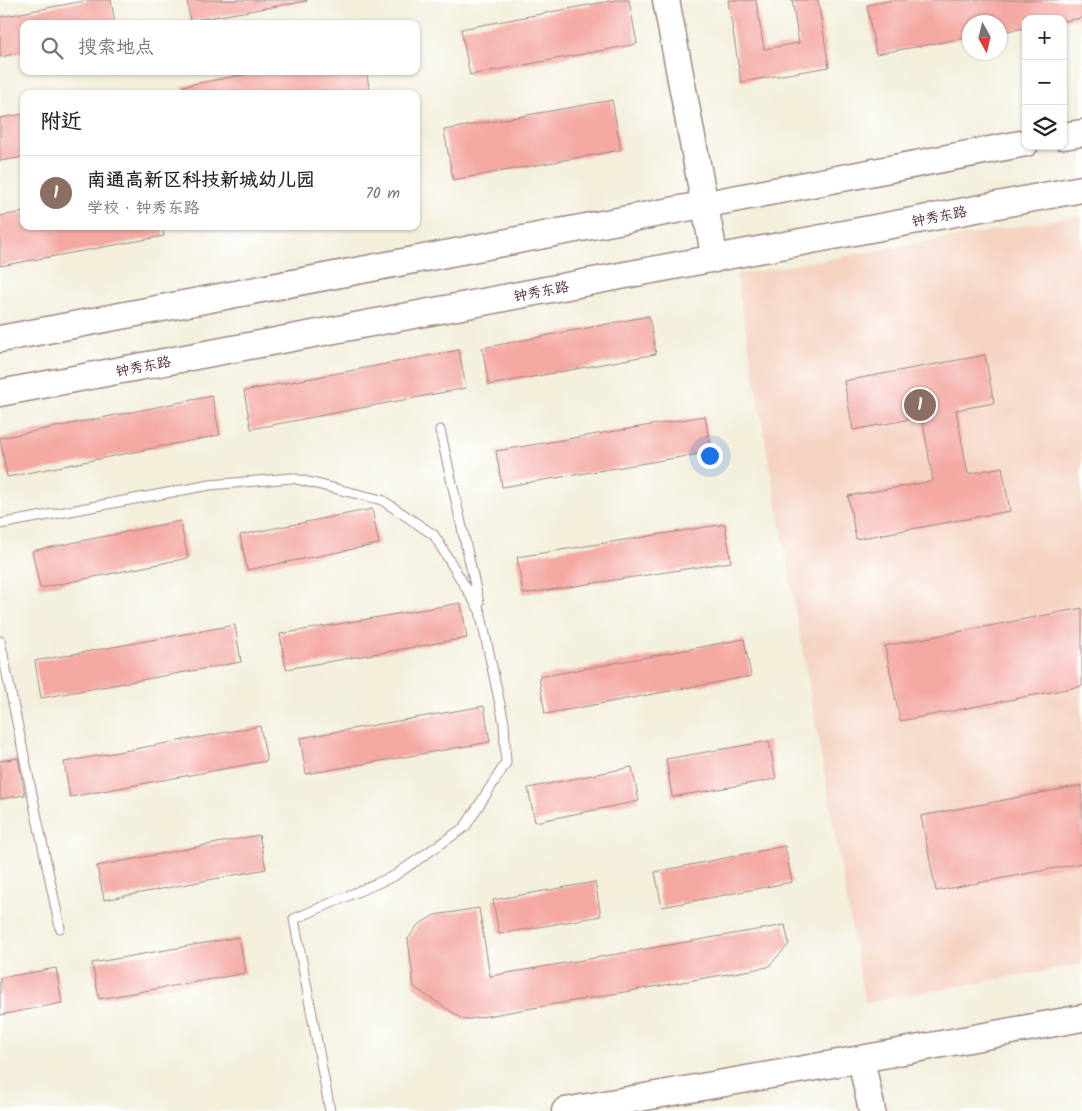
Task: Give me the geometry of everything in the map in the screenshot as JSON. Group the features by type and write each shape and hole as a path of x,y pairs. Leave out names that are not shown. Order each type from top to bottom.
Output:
{"main road":[{"path":"666,0 715,259"},
{"path":"1067,135 1082,133"},
{"path":"0,339 1022,145"},
{"name":"钟秀东路","path":"0,393 1082,189"},
{"path":"565,1111 1082,1018"},
{"path":"861,1059 872,1111"}],"lane":[{"path":"330,1111 294,919 394,876 465,827 506,763 504,723 440,430"},
{"path":"0,524 210,485 292,478 382,500 434,534 480,611"},
{"path":"0,641 60,928"}],"shaded area":[{"path":"1082,215 1082,964 865,1003 736,275"}],"building":[{"path":"89,0 111,0 114,20 20,20 20,53 0,57 0,17"},
{"path":"187,0 307,0 196,20 190,20"},
{"path":"615,0 629,0 637,44 470,75 461,29"},
{"path":"728,0 756,0 764,49 799,43 792,0 818,0 829,67 741,82"},
{"path":"892,0 1082,0 1082,18 1067,20 1067,15 1022,15 1022,29 1007,31 1007,15 962,15 962,38 876,54 867,5"},
{"path":"242,75 367,75 370,90 184,90 183,86"},
{"path":"612,100 621,150 453,180 444,130"},
{"path":"20,115 20,158 0,161 0,118"},
{"path":"20,213 20,230 163,230 164,236 0,266 0,216"},
{"path":"649,316 656,354 489,385 482,348"},
{"path":"459,350 466,388 251,429 244,391"},
{"path":"985,355 994,403 956,410 968,474 1002,467 1010,511 856,539 848,496 933,481 922,417 853,430 844,381"},
{"path":"212,396 220,435 7,477 0,438"},
{"path":"705,416 711,452 502,487 496,451"},
{"path":"372,509 379,544 247,570 240,535"},
{"path":"180,521 188,558 40,588 32,551"},
{"path":"725,524 731,562 523,594 517,557"},
{"path":"461,603 467,638 286,669 280,634"},
{"path":"1082,608 1082,686 900,721 885,646"},
{"path":"235,625 241,662 41,698 35,661"},
{"path":"744,639 751,676 545,714 539,677"},
{"path":"484,706 490,742 306,774 300,738"},
{"path":"260,726 267,761 70,797 64,762"},
{"path":"769,741 776,779 672,797 666,759"},
{"path":"18,758 25,795 0,799 0,761"},
{"path":"632,767 639,801 535,822 528,788"},
{"path":"1082,785 1082,863 936,891 921,816"},
{"path":"259,835 266,869 104,900 97,866"},
{"path":"785,846 792,882 662,907 655,872"},
{"path":"595,882 601,916 499,934 493,900"},
{"path":"479,908 490,976 785,925 789,944 768,967 464,1020 414,987 408,939 418,925 435,915"},
{"path":"239,937 246,973 99,999 92,963"},
{"path":"56,968 62,1003 0,1015 0,978"}],"place":[{"name":"南通高新区科技新城幼儿园","path":"920,405"}]}
